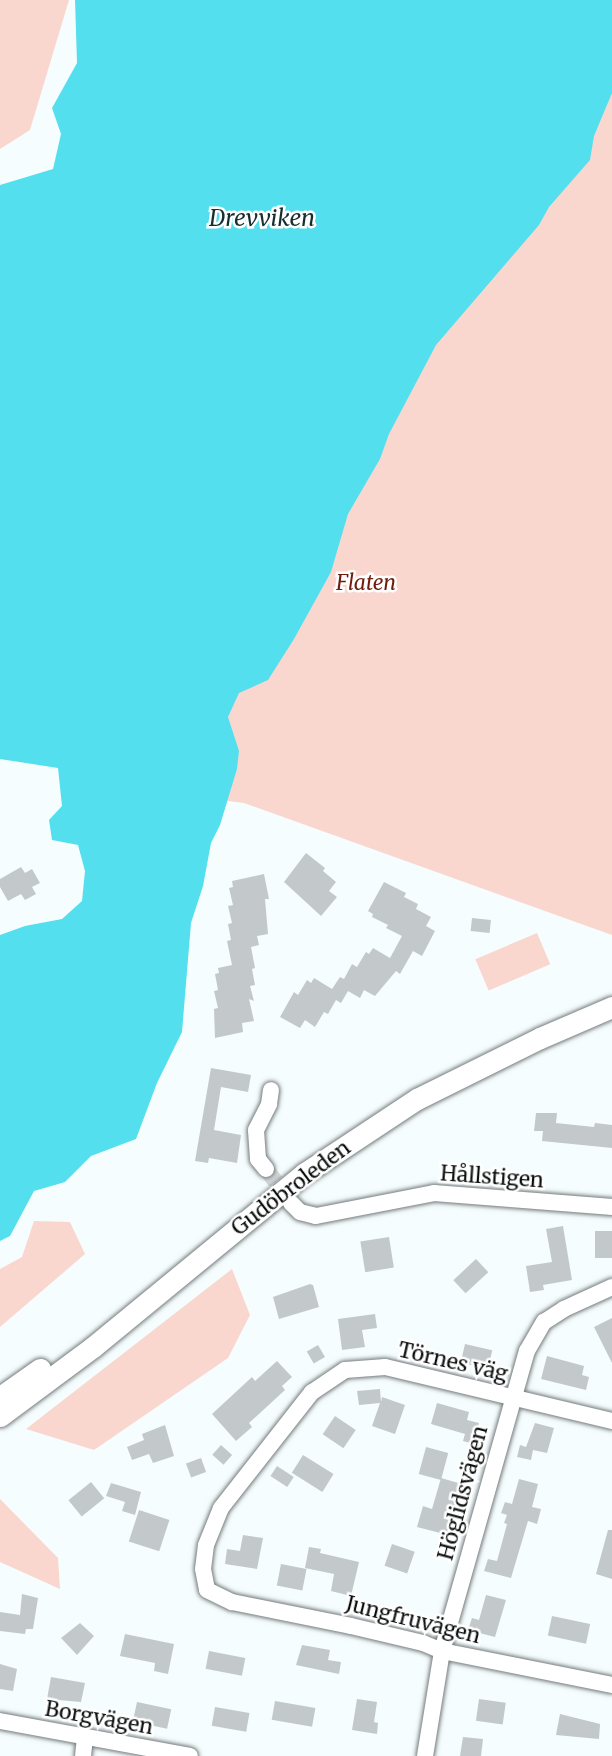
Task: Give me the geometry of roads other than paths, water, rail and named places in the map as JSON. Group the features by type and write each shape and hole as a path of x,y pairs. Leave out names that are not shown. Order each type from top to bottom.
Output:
{"main road":[{"name":"Gudöbroleden","path":"0,1397 84,1337 297,1164 412,1087 612,993"},
{"name":"Gudöbroleden","path":"0,1416 93,1347 305,1173 417,1100 540,1038 612,1007"}],"street":[{"path":"266,1169 258,1159 256,1130 268,1104 271,1090"},
{"name":"Hållstigen","path":"291,1203 300,1212 316,1216 434,1193 612,1207"},
{"name":"Höglidsvägen","path":"425,1756 442,1651 511,1397 527,1351 544,1322 612,1287"},
{"name":"Törnes väg","path":"207,1590 202,1569 206,1545 221,1508 312,1392 345,1370 385,1367 612,1421"},
{"name":"Jungfruvägen","path":"207,1590 232,1602 351,1626 423,1643 442,1651 612,1685"},
{"name":"Borgvägen","path":"0,1721 190,1756"},
{"path":"83,1756 85,1737"}],"water":[{"name":"Drevviken","path":"75,0 612,0 612,93 594,136 590,160 549,207 539,225 436,345 389,434 380,459 348,514 331,572 294,639 268,680 239,693 228,717 239,751 237,769 220,825 211,843 203,886 191,923 182,1032 157,1083 136,1139 91,1156 65,1182 34,1191 10,1236 0,1241 0,935 25,926 62,919 82,901 85,871 78,845 52,840 49,820 62,806 58,768 0,759 0,185 53,169 61,134 52,108 77,63"}],"tunnel":[{"path":"266,1169 289,1200"}],"park label":[{"name":"Flaten","path":"366,583"}]}
